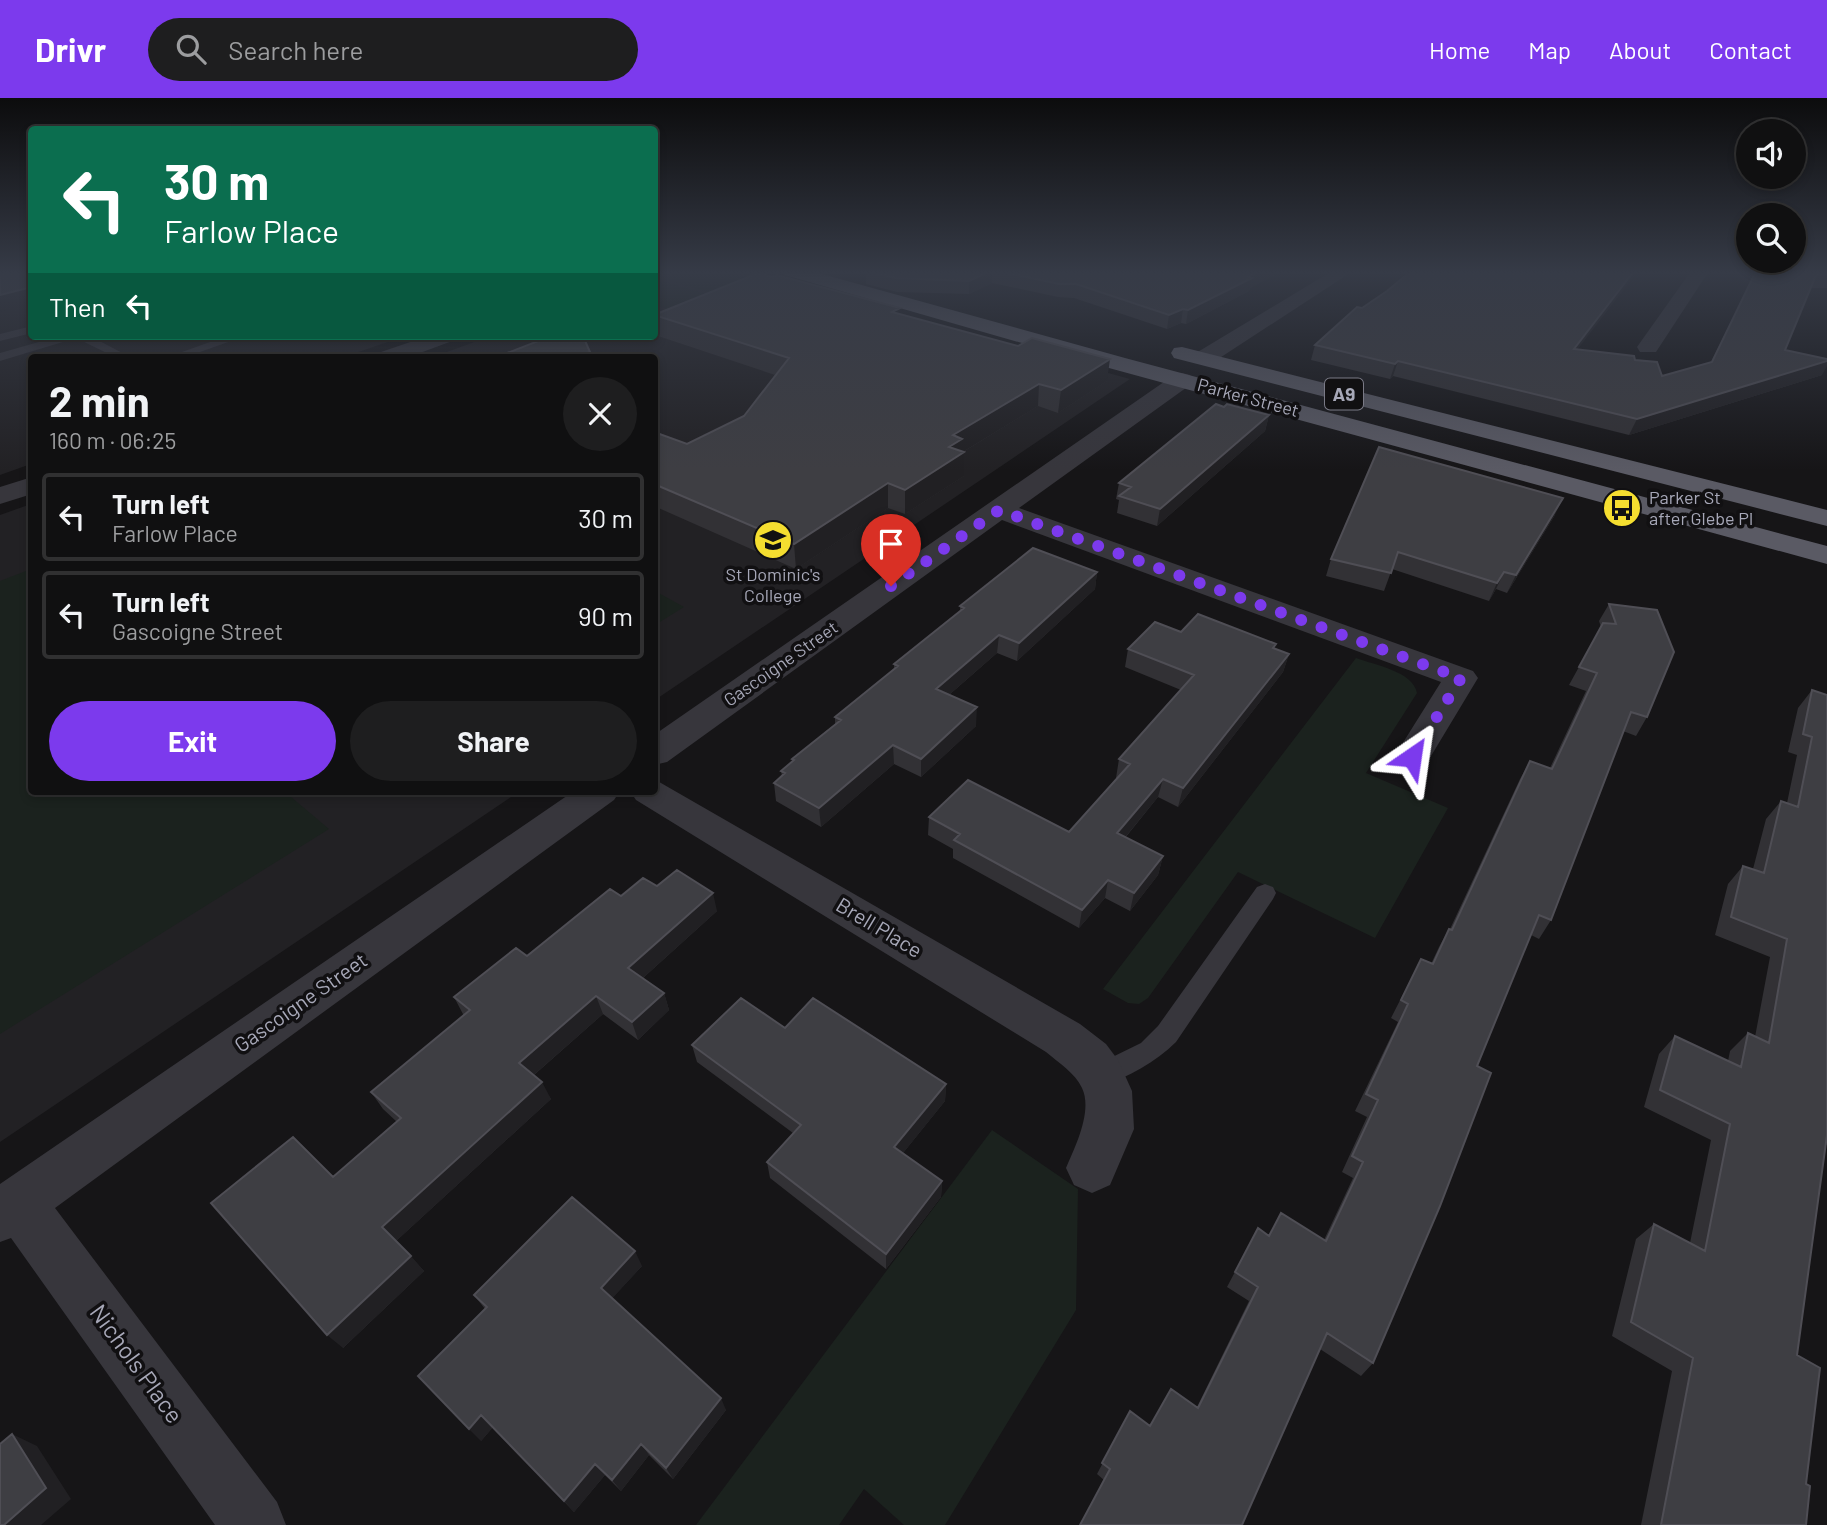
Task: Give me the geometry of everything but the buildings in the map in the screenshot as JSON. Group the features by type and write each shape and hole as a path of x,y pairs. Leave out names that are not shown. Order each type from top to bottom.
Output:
{"highway":[{"name":"Parker Street","path":"1030,338 1827,555"},
{"name":"Parker Street","path":"1164,348 1827,518"}],"street":[{"path":"1204,358 1237,338"},
{"path":"1648,347 1654,338"},
{"path":"397,354 437,340"},
{"name":"Gascoigne Street","path":"658,751 1182,380"},
{"path":"0,496 28,486"},
{"path":"999,510 1461,678 1412,757"},
{"name":"Gascoigne Street","path":"9,1210 595,795"},
{"name":"Brell Place","path":"656,795 1063,1038 1089,1059 1101,1075"},
{"path":"1092,1168 1109,1129 1108,1091 1101,1075"},
{"name":"Nichols Place","path":"9,1210 254,1525"}],"lane":[{"path":"0,357 58,340"},
{"path":"89,340 118,354"},
{"path":"183,354 227,340"},
{"path":"0,345 7,350 0,357"},
{"path":"1101,1075 1150,1051 1167,1034 1265,892"}],"shaded area":[{"path":"0,338 28,338 28,340 393,340 353,354 28,354 28,465 0,475"},
{"name":"St Dominic's College","path":"980,338 1130,379 658,698 658,354 441,354 480,340"},
{"path":"28,505 28,795 514,795 0,1142 0,515"},
{"path":"26,571 28,573 28,795 289,795 329,829 0,1034 0,581"},
{"path":"658,593 684,607 658,623"},
{"path":"1356,658 1401,674 1414,685 1417,693 1366,773 1448,808 1375,938 1238,872 1148,998 1139,1004 1128,1003 1103,989"},
{"path":"992,1130 1078,1189 1076,1310 945,1525 904,1525 864,1489 839,1525 696,1525"}],"place":[{"name":"Parker St after Glebe Pl","path":"1622,508"},
{"name":"St Dominic's College","path":"773,540"}],"route":[{"path":"891,586 999,510 1461,678 1412,757"}]}
